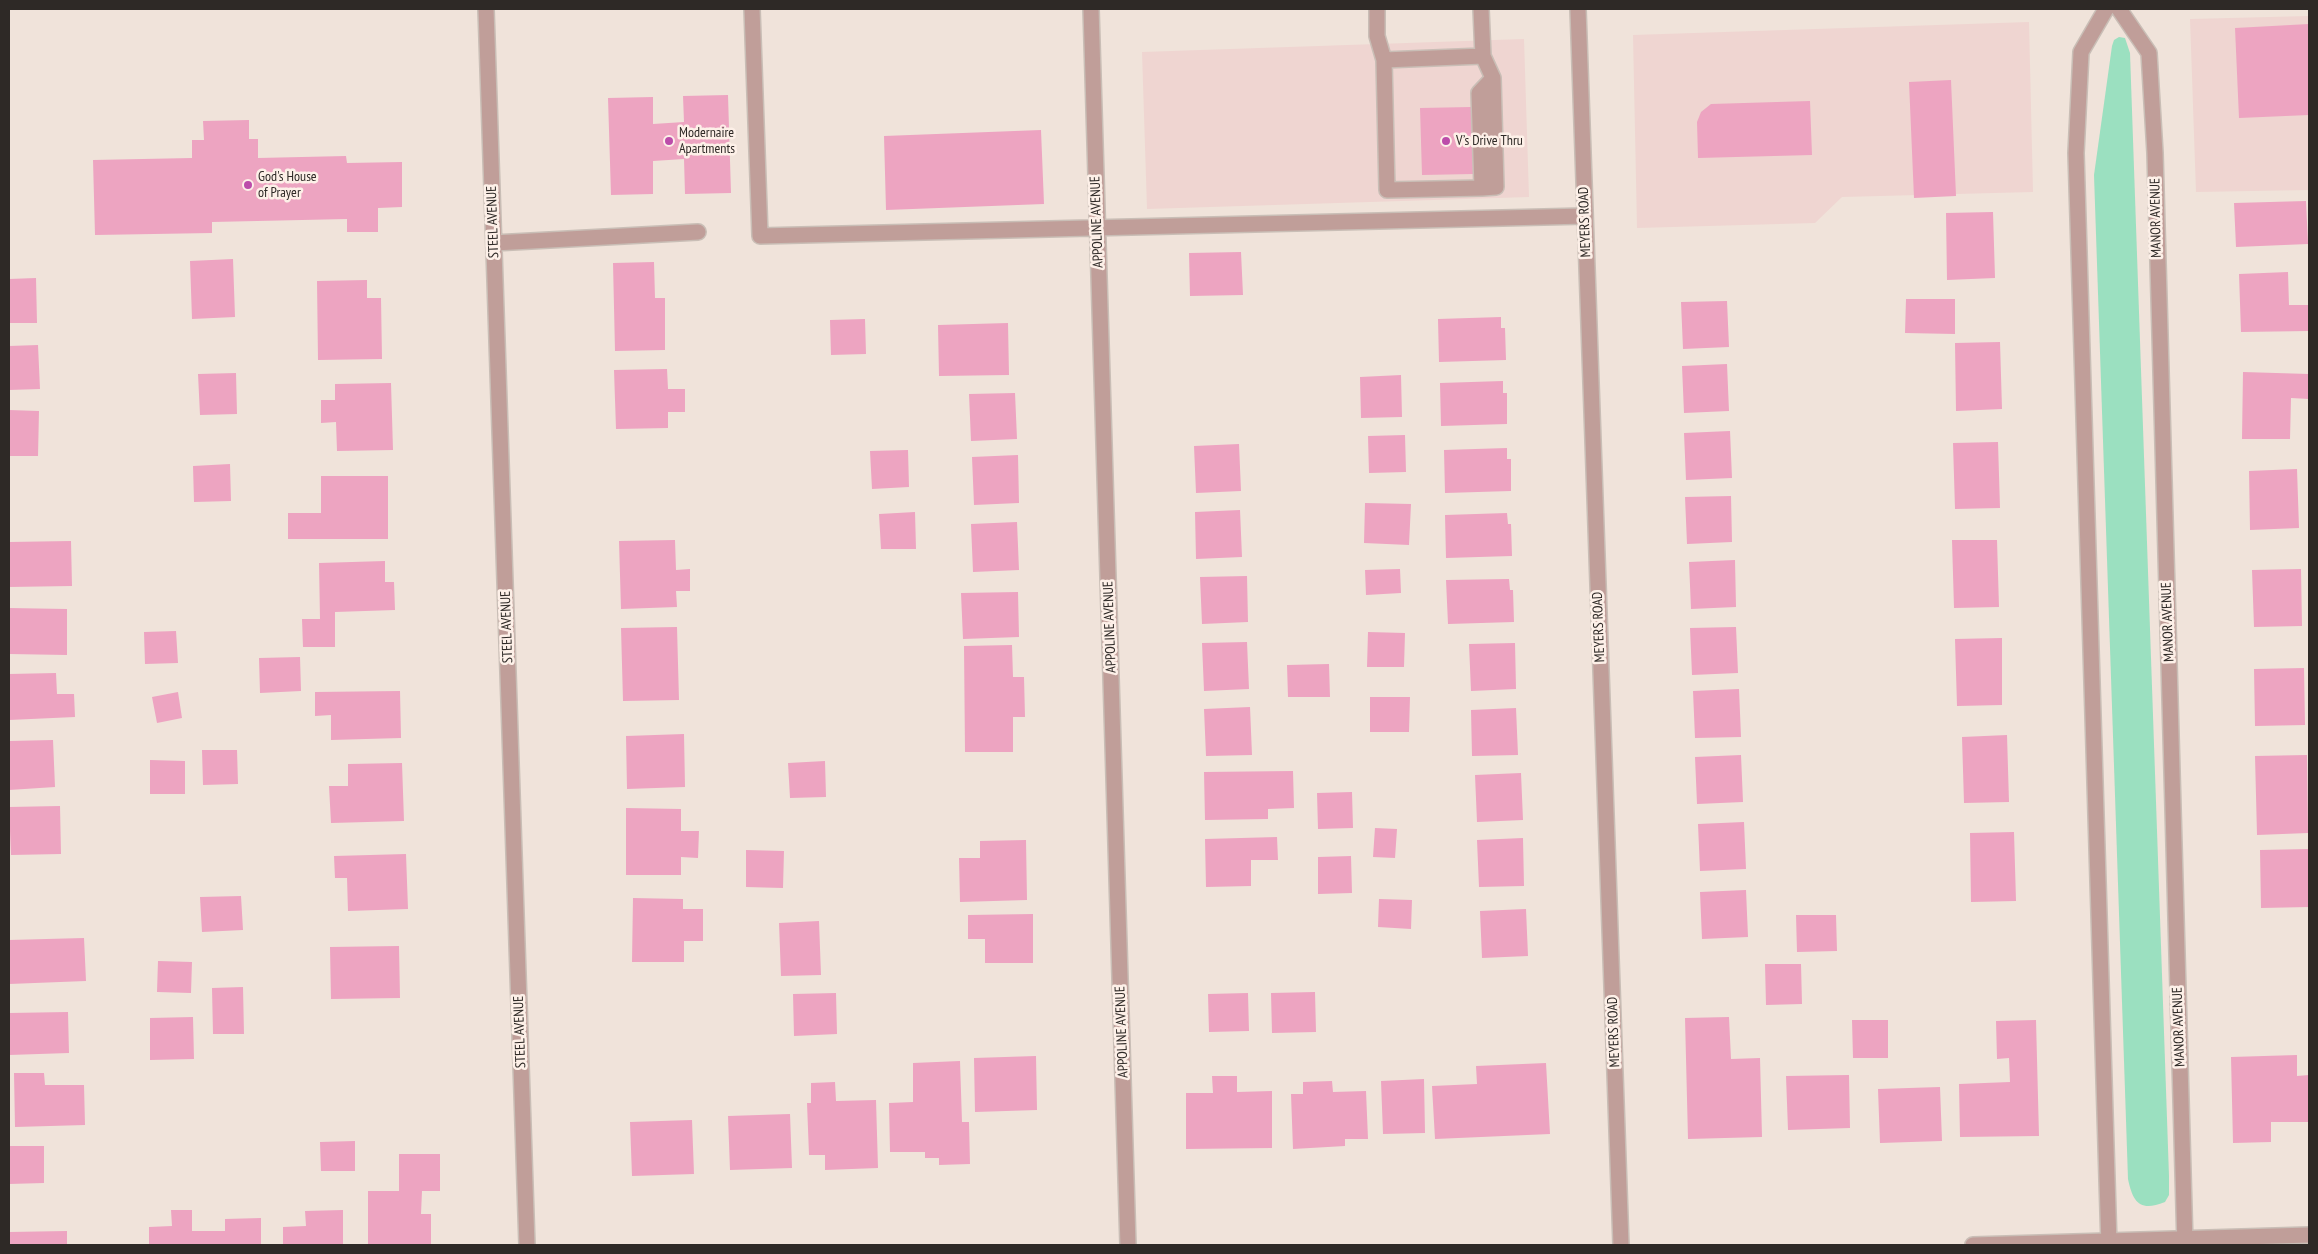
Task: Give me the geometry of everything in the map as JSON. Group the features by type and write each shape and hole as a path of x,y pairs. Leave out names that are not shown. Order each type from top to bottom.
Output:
{"street":[{"name":"STEEL AVENUE","path":"486,9 527,1245"},
{"path":"752,9 760,236 1585,216"},
{"name":"APPOLINE AVENUE","path":"1091,9 1128,1245"},
{"path":"1378,9 1378,36 1384,60 1387,190 1496,187 1493,78 1483,56 1481,9"},
{"name":"MEYERS ROAD","path":"1578,9 1621,1245"},
{"path":"2106,9 2082,52 2076,154 2109,1243"},
{"name":"MANOR AVENUE","path":"2119,9 2149,53 2155,153 2185,1242"},
{"path":"1384,60 1483,56"},
{"path":"494,243 698,232"},
{"path":"1973,1245 2185,1242 2309,1235"}],"shaded area":[{"path":"2309,16 2309,190 2196,192 2190,19"},
{"path":"2029,22 2033,192 1842,197 1815,223 1637,228 1633,35"},
{"path":"1524,39 1529,197 1147,209 1142,52"}],"green space":[{"path":"2119,37 2125,38 2130,53 2169,1176 2169,1195 2165,1202 2149,1206 2139,1203 2135,1199 2128,1179 2094,175 2112,46 2114,40"}],"building":[{"path":"2309,24 2309,115 2239,118 2235,28"},
{"path":"1951,80 1956,196 1914,198 1909,82"},
{"name":"Modernaire Apartments","path":"728,95 731,193 685,194 684,159 653,161 653,194 611,195 608,98 653,97 653,124 684,122 683,96"},
{"path":"1810,101 1812,155 1698,158 1697,122 1701,112 1711,104"},
{"name":"V’s Drive Thru","path":"1471,107 1473,174 1422,175 1420,108"},
{"name":"God's House of Prayer","path":"249,120 249,139 258,139 258,158 346,156 347,163 402,162 402,207 378,208 378,232 347,232 347,219 212,222 212,233 95,235 93,160 192,158 192,140 204,140 203,121"},
{"path":"1041,130 1044,204 886,210 884,136"},
{"path":"2306,201 2308,244 2236,247 2234,203"},
{"path":"1993,212 1995,278 1947,280 1946,213"},
{"path":"1241,252 1243,295 1190,296 1189,253"},
{"path":"233,259 235,317 192,319 190,261"},
{"path":"654,262 655,298 665,298 665,350 615,351 613,263"},
{"path":"2288,272 2289,305 2309,305 2309,331 2241,332 2239,274"},
{"path":"36,278 37,323 9,323 9,279"},
{"path":"367,280 367,298 381,298 382,359 318,360 317,281"},
{"path":"1906,299 1955,299 1955,334 1905,333"},
{"path":"1727,301 1729,347 1683,349 1681,302"},
{"path":"1501,317 1501,328 1505,328 1506,360 1439,362 1438,319"},
{"path":"865,319 866,354 831,355 830,320"},
{"path":"1008,323 1009,375 939,376 938,325"},
{"path":"2000,342 2002,409 1956,411 1955,343"},
{"path":"38,345 40,389 9,390 9,346"},
{"path":"1727,364 1729,411 1684,413 1682,366"},
{"path":"667,369 668,389 685,389 685,412 668,412 668,428 616,429 614,370"},
{"path":"2243,372 2309,374 2309,399 2291,398 2290,439 2242,439"},
{"path":"236,373 237,414 200,415 198,374"},
{"path":"1401,375 1402,417 1361,418 1360,377"},
{"path":"1503,381 1503,393 1507,393 1507,424 1441,426 1440,383"},
{"path":"391,383 393,450 337,451 336,422 321,423 321,400 335,400 335,384"},
{"path":"1015,393 1017,439 971,441 969,394"},
{"path":"9,410 39,411 38,456 9,456"},
{"path":"1730,431 1732,478 1686,480 1684,433"},
{"path":"1405,435 1406,472 1369,473 1368,436"},
{"path":"1998,442 2000,508 1955,509 1953,443"},
{"path":"1239,444 1241,491 1196,493 1194,446"},
{"path":"1507,448 1507,459 1511,459 1511,491 1445,493 1444,450"},
{"path":"908,450 909,487 872,489 870,451"},
{"path":"1018,455 1019,503 974,505 972,457"},
{"path":"230,464 231,501 194,502 193,466"},
{"path":"2297,469 2299,528 2250,530 2249,471"},
{"path":"321,476 388,476 388,539 288,539 288,513 321,513"},
{"path":"1731,496 1732,542 1687,544 1685,497"},
{"path":"1365,503 1411,504 1409,545 1364,543"},
{"path":"1240,510 1242,557 1196,559 1195,512"},
{"path":"915,512 916,549 881,549 879,514"},
{"path":"1507,513 1508,524 1511,524 1512,556 1446,558 1445,515"},
{"path":"1017,522 1019,570 973,572 971,524"},
{"path":"675,540 676,570 690,569 690,591 676,591 677,607 621,609 619,541"},
{"path":"1952,540 1997,540 1999,607 1954,608"},
{"path":"71,541 72,586 9,587 9,542"},
{"path":"1735,560 1736,607 1691,609 1689,562"},
{"path":"385,561 385,582 394,582 395,610 335,612 335,647 303,647 302,619 320,619 319,563"},
{"path":"1400,569 1401,593 1366,595 1365,570"},
{"path":"2301,569 2302,626 2254,627 2252,570"},
{"path":"1247,576 1248,622 1202,624 1200,577"},
{"path":"1509,579 1510,590 1513,590 1514,622 1448,624 1446,580"},
{"path":"1018,592 1019,637 963,639 961,593"},
{"path":"9,608 67,609 67,655 9,654"},
{"path":"677,627 679,700 623,701 621,628"},
{"path":"1736,627 1738,673 1692,675 1690,628"},
{"path":"176,631 178,663 145,664 144,632"},
{"path":"1368,632 1405,633 1404,667 1367,667"},
{"path":"2002,638 2002,705 1957,706 1955,639"},
{"path":"1247,642 1249,689 1204,691 1202,643"},
{"path":"1515,643 1516,689 1471,691 1469,644"},
{"path":"1012,645 1013,677 1024,677 1025,717 1013,717 1013,752 965,752 964,646"},
{"path":"300,657 301,691 260,693 259,658"},
{"path":"1329,664 1330,697 1288,697 1287,665"},
{"path":"2304,668 2305,725 2255,726 2254,669"},
{"path":"56,673 57,694 74,694 75,717 9,720 9,674"},
{"path":"1739,689 1741,737 1695,738 1693,691"},
{"path":"400,691 401,738 331,740 331,715 315,716 315,692"},
{"path":"178,692 182,718 157,723 152,697"},
{"path":"1370,697 1410,697 1409,732 1370,732"},
{"path":"1250,707 1252,755 1206,756 1204,709"},
{"path":"1516,708 1518,755 1472,756 1471,710"},
{"path":"684,734 685,787 627,789 626,736"},
{"path":"2007,735 2009,802 1964,803 1962,737"},
{"path":"53,740 55,787 9,790 9,741"},
{"path":"202,750 237,750 238,784 203,785"},
{"path":"1741,755 1743,802 1697,804 1695,757"},
{"path":"2307,755 2308,833 2257,835 2255,756"},
{"path":"150,760 185,761 185,794 150,794"},
{"path":"825,761 826,797 790,798 788,763"},
{"path":"402,763 404,821 331,823 329,786 348,786 348,764"},
{"path":"1293,771 1294,808 1268,809 1268,819 1205,820 1204,772"},
{"path":"1521,773 1523,820 1477,822 1475,775"},
{"path":"1352,792 1353,828 1318,829 1317,793"},
{"path":"60,806 61,854 11,855 9,807"},
{"path":"626,808 681,809 681,831 699,831 698,858 681,857 681,875 626,875"},
{"path":"1744,822 1746,869 1700,871 1698,824"},
{"path":"1375,828 1397,829 1395,858 1373,857"},
{"path":"2014,832 2016,901 1971,902 1970,833"},
{"path":"1277,837 1278,860 1251,860 1251,886 1206,887 1205,839"},
{"path":"1523,838 1524,886 1479,887 1477,840"},
{"path":"1026,840 1027,900 960,902 959,858 980,858 980,841"},
{"path":"2309,849 2309,907 2261,908 2260,850"},
{"path":"746,850 784,851 783,888 746,887"},
{"path":"406,854 408,909 348,911 347,878 335,878 334,856"},
{"path":"1351,856 1352,893 1318,894 1318,857"},
{"path":"1746,890 1748,937 1702,939 1700,892"},
{"path":"241,896 243,930 202,932 200,897"},
{"path":"633,898 683,899 683,909 703,909 703,941 684,941 684,962 632,962"},
{"path":"1379,899 1412,900 1411,929 1378,927"},
{"path":"1526,909 1528,956 1482,958 1480,911"},
{"path":"1033,914 1033,963 985,963 985,939 968,939 968,915"},
{"path":"1796,915 1836,915 1837,951 1797,952"},
{"path":"819,921 821,975 781,976 779,923"},
{"path":"84,938 86,981 9,984 9,940"},
{"path":"399,946 400,998 331,999 330,947"},
{"path":"158,961 192,962 191,993 157,992"},
{"path":"1765,964 1801,964 1802,1004 1766,1005"},
{"path":"243,987 244,1034 213,1034 212,988"},
{"path":"1315,992 1316,1032 1272,1033 1271,993"},
{"path":"836,993 837,1034 794,1036 793,994"},
{"path":"1248,993 1249,1031 1209,1032 1208,994"},
{"path":"68,1012 69,1053 9,1055 9,1013"},
{"path":"193,1017 194,1059 150,1060 150,1018"},
{"path":"1729,1017 1731,1059 1760,1058 1762,1137 1688,1139 1685,1018"},
{"path":"1852,1020 1888,1020 1888,1058 1853,1058"},
{"path":"2036,1020 2039,1136 1960,1137 1959,1084 2010,1082 2009,1058 1997,1059 1996,1021"},
{"path":"2297,1055 2297,1076 2309,1075 2309,1122 2271,1122 2271,1142 2233,1143 2231,1057"},
{"path":"1036,1056 1037,1110 975,1112 974,1058"},
{"path":"960,1061 962,1122 969,1122 970,1164 939,1165 939,1158 925,1158 925,1152 890,1152 889,1103 913,1102 913,1063"},
{"path":"1546,1063 1550,1134 1435,1139 1432,1086 1477,1084 1476,1066"},
{"path":"14,1073 44,1073 45,1085 84,1085 85,1125 15,1127"},
{"path":"1849,1075 1850,1128 1788,1130 1786,1076"},
{"path":"1212,1076 1237,1076 1237,1092 1272,1091 1272,1148 1186,1149 1186,1093 1213,1093"},
{"path":"1424,1079 1425,1133 1383,1134 1381,1081"},
{"path":"1332,1081 1333,1092 1366,1091 1368,1139 1345,1139 1345,1146 1293,1149 1291,1094 1303,1094 1303,1082"},
{"path":"835,1082 836,1101 876,1100 878,1168 825,1170 825,1155 809,1155 807,1103 811,1103 811,1083"},
{"path":"1940,1087 1942,1141 1880,1143 1878,1089"},
{"path":"790,1114 792,1168 730,1170 728,1116"},
{"path":"692,1120 694,1174 632,1176 630,1122"},
{"path":"355,1141 355,1171 321,1171 320,1142"},
{"path":"9,1146 44,1146 44,1183 9,1184"},
{"path":"399,1154 440,1154 440,1191 422,1191 421,1214 431,1214 431,1245 368,1245 368,1191 399,1191"},
{"path":"171,1210 192,1210 192,1231 225,1231 225,1219 261,1218 261,1245 149,1245 149,1227 172,1226"},
{"path":"343,1210 343,1245 283,1245 283,1227 306,1226 305,1211"},
{"path":"67,1231 67,1245 9,1245 9,1232"}],"place":[{"name":"Modernaire Apartments","path":"669,141"},
{"name":"V’s Drive Thru","path":"1446,141"},
{"name":"God's House of Prayer","path":"248,185"}]}
